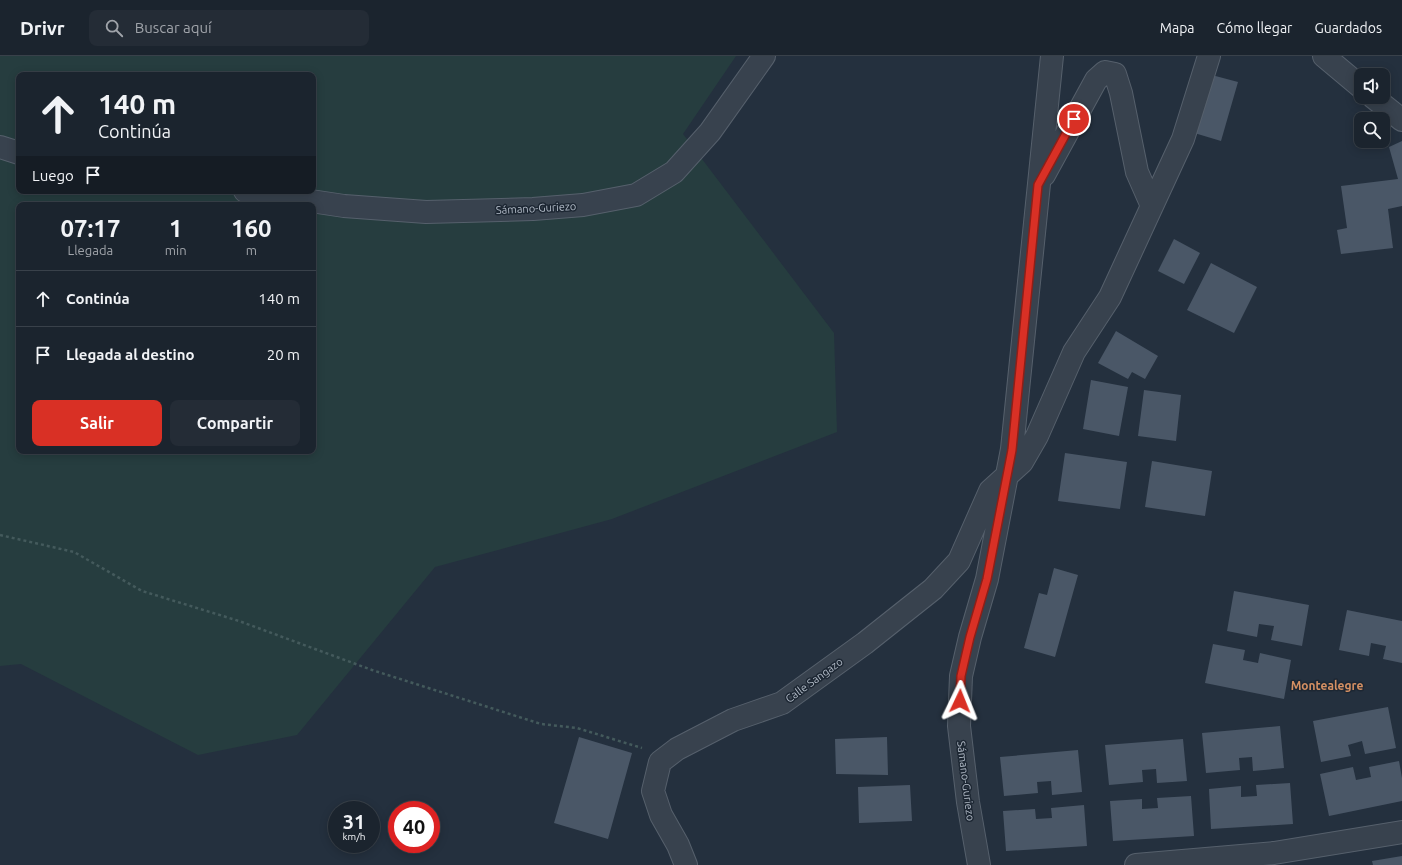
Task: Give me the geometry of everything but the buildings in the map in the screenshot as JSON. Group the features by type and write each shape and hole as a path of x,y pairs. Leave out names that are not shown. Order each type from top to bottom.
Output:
{"street":[{"name":"Sámano-Guriezo","path":"265,194 344,206 426,212 533,209 583,205 636,195 674,172 710,132 764,56"},
{"name":"Sámano-Guriezo","path":"979,865 968,802 960,726 961,676 970,637 987,579 1012,450 1052,56"},
{"name":"Calle Sangazo","path":"686,865 678,845 660,815 653,791 660,762 677,749 733,720 782,703 865,643 933,589 959,561 990,491 1022,462 1037,436 1074,352 1110,297 1183,139 1209,56"},
{"path":"1324,56 1354,81"},
{"path":"1038,185 1096,80 1105,72 1115,74 1121,93 1137,172 1152,206"},
{"path":"1383,104 1402,120"},
{"path":"0,147 16,152"},
{"path":"1136,865 1274,853 1402,832"}],"path":[{"path":"0,535 74,552 142,591 239,621 372,670 541,724 578,728 668,756"}],"green space":[{"path":"0,56 736,56 683,134 834,333 837,432 612,519 435,567 297,735 198,755 21,664 0,666"}],"district":[{"name":"Montealegre","path":"1327,685"}],"route":[{"path":"960,701 961,676 970,637 987,579 1012,450 1038,185 1074,119"}]}
